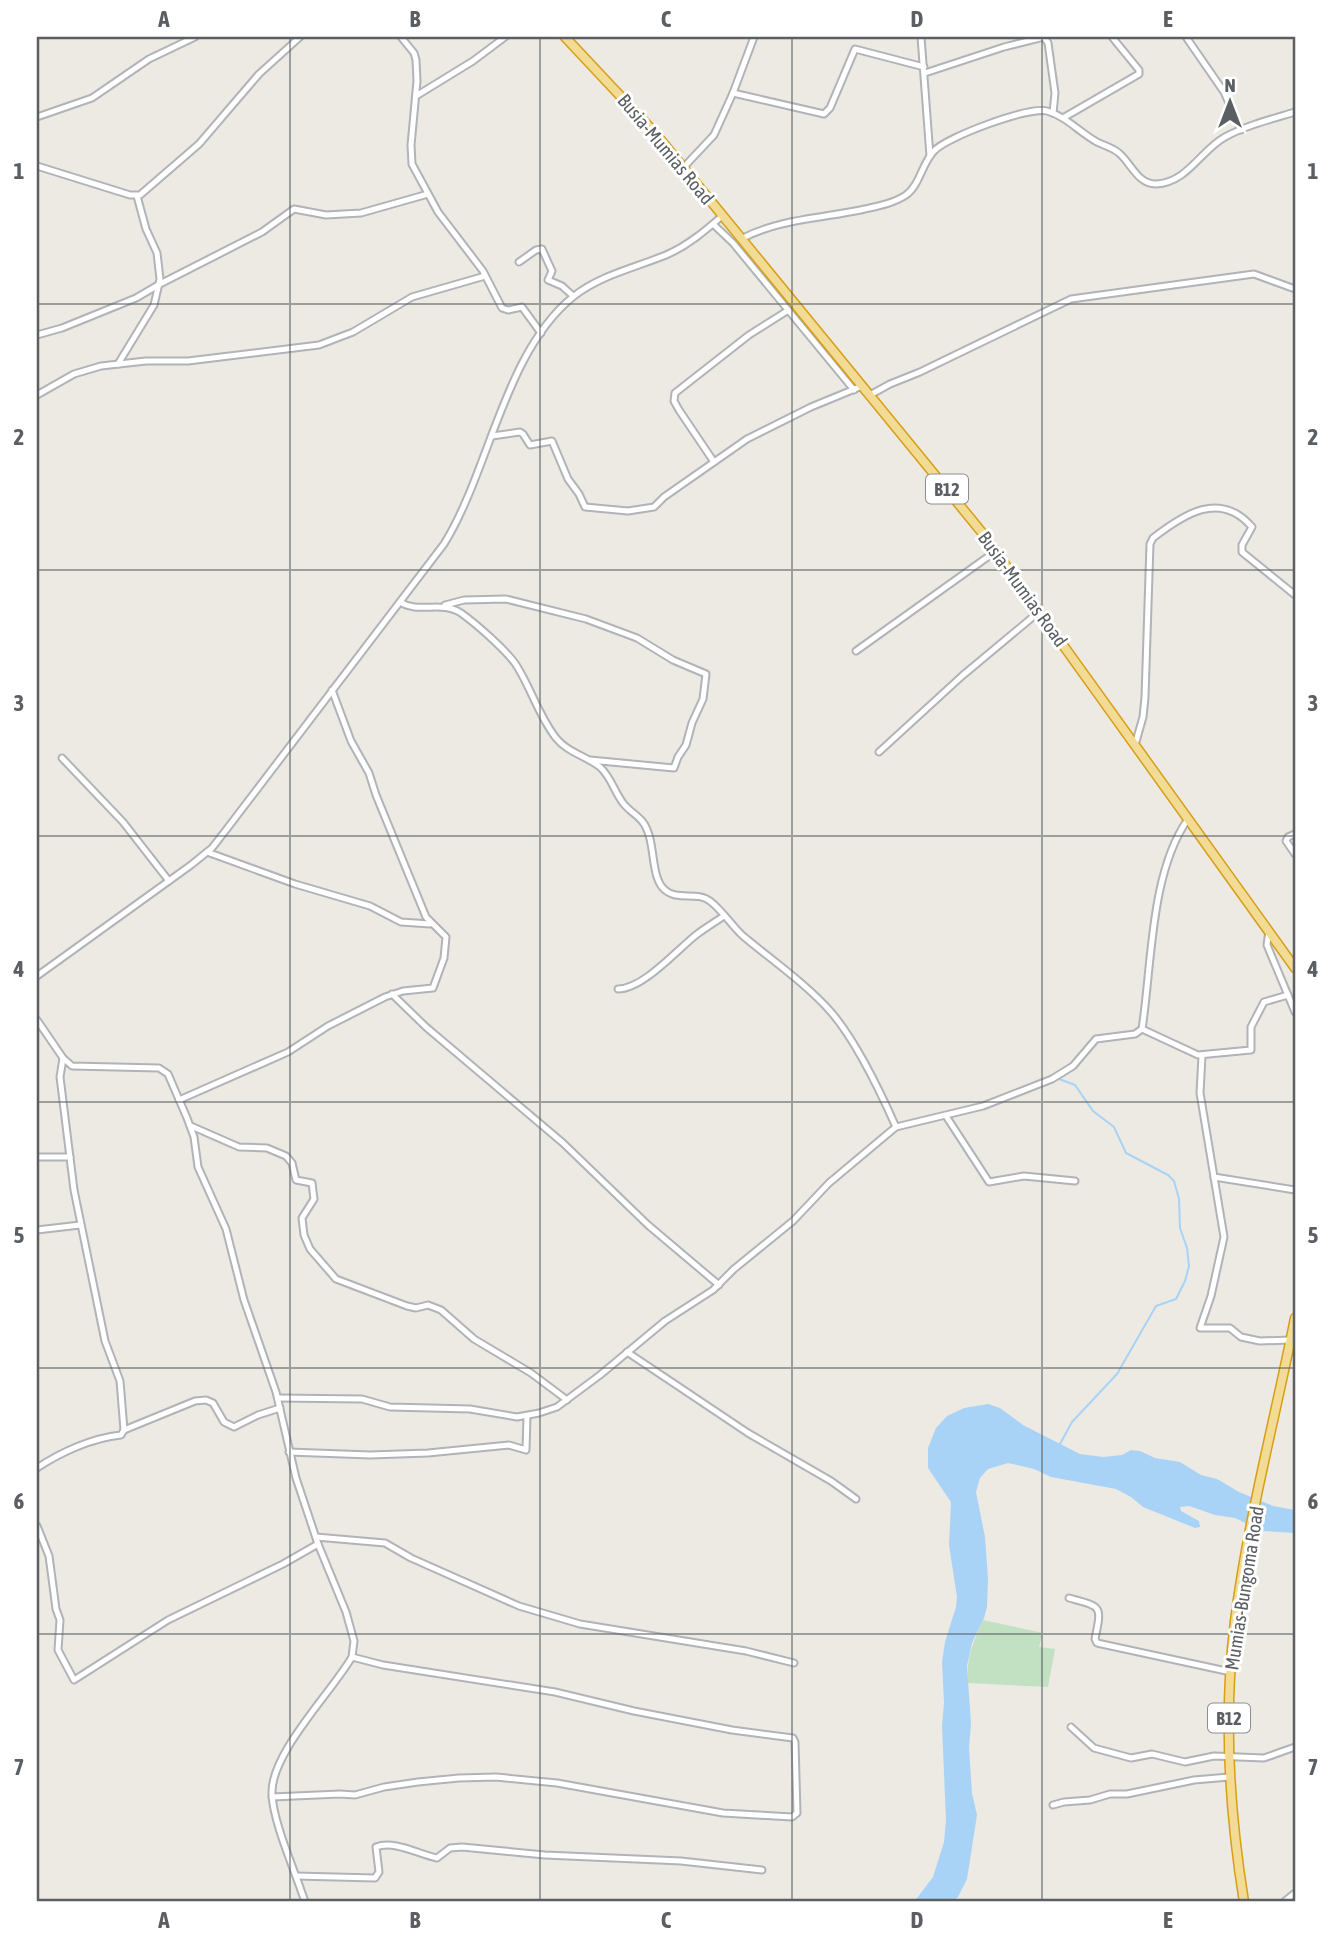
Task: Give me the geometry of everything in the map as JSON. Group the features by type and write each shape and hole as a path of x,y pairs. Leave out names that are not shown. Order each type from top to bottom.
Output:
{"highway":[{"name":"Busia-Mumias Road","path":"565,37 630,105 683,168 858,388 870,395 996,551 1295,968"},
{"name":"Mumias-Bungoma Road","path":"1244,1902 1233,1824 1228,1757 1235,1621 1250,1534 1295,1318"}],"street":[{"path":"37,117 92,98 149,59 195,37"},
{"path":"137,196 199,144 259,74 300,37"},
{"path":"401,37 415,56 416,96 410,157 438,212 485,276 502,308 508,310 522,307 541,333"},
{"path":"416,96 474,61 505,37"},
{"path":"683,168 718,130 754,37"},
{"path":"920,37 930,156"},
{"path":"733,93 824,114 830,108 855,49 924,70 1044,37 1048,43 1055,93 1053,113"},
{"path":"1063,118 1139,75 1140,71 1112,37"},
{"path":"1186,37 1224,92 1241,130"},
{"path":"741,239 770,228 855,212 895,201 911,190 930,156 944,143 1035,109 1063,118 1096,141 1118,152 1140,178 1153,184 1167,182 1187,171 1218,142 1241,130 1295,112"},
{"path":"37,166 137,196"},
{"path":"37,335 125,303 253,237 294,209 326,215 361,214 428,194"},
{"path":"118,364 154,305 160,284 161,271 157,253 146,229 137,196"},
{"path":"37,976 169,881 206,852 226,830 452,532 522,368 541,333 563,306 590,285 677,250 722,216"},
{"path":"492,436 520,432 530,445 553,442 568,479 584,506 591,509 628,511 654,507 751,437 811,407 858,388 787,311 733,243 713,223"},
{"path":"519,262 542,248 552,271 548,280 562,286 572,295"},
{"path":"757,275 765,268"},
{"path":"870,395 1071,299 1254,274 1295,289"},
{"path":"37,395 74,374 93,368 151,360 188,361 319,345 353,331 412,297 485,276"},
{"path":"713,462 674,401 675,393 749,335 787,311"},
{"path":"1135,745 1143,717 1145,697 1150,544 1153,538 1188,514 1216,507 1226,508 1252,527 1242,545 1243,554 1295,595"},
{"path":"856,651 996,551"},
{"path":"400,603 410,607 442,606 464,600 503,599 586,619 637,638 673,660 706,674 703,699 692,723 687,745 680,753 674,769 589,760"},
{"path":"442,606 466,617 513,660 538,710 556,738 605,772 622,801 647,829 662,888 673,894 706,898 742,935 807,988 836,1019 884,1100 896,1127"},
{"path":"879,752 962,676 1040,611"},
{"path":"332,690 348,735 369,773 430,924"},
{"path":"62,758 123,822 169,881"},
{"path":"278,1398 362,1399 390,1407 470,1409 510,1416 527,1416 549,1410 567,1400 666,1321 703,1298 803,1212 834,1179 896,1127 946,1116 1017,1094 1061,1075 1078,1062 1096,1039 1135,1034 1142,1029 1159,899 1176,841 1188,819"},
{"path":"1295,834 1286,841 1295,854"},
{"path":"179,1100 288,1052 328,1027 392,994 432,988 436,984 446,952 443,933 430,924 401,922 370,905 295,884 206,852"},
{"path":"618,989 628,989 644,979 696,934 724,916"},
{"path":"1269,931 1267,946 1291,996 1295,1012"},
{"path":"392,994 426,1027 563,1143 648,1225 719,1284"},
{"path":"1142,1029 1192,1054 1202,1056 1251,1050 1251,1027 1264,1002 1291,996"},
{"path":"37,1020 63,1058 74,1067 162,1069 168,1074 191,1126 198,1167 222,1217 244,1300 278,1398 289,1452 318,1544 346,1612 354,1642 352,1657 279,1764 273,1782 272,1797 305,1902"},
{"path":"1202,1056 1200,1093 1224,1235 1211,1296 1200,1328 1232,1328 1239,1336 1260,1341 1290,1340"},
{"path":"63,1058 60,1077 80,1225 106,1341 121,1385 124,1430"},
{"path":"946,1116 989,1181 1024,1176 1075,1181"},
{"path":"191,1126 239,1147 265,1148 280,1153 290,1160 296,1181 313,1183 314,1199 302,1219 304,1235 310,1249 334,1278 407,1306 435,1307 474,1339 531,1373 567,1400"},
{"path":"37,1157 70,1157"},
{"path":"1214,1177 1295,1190"},
{"path":"37,1230 80,1225"},
{"path":"627,1352 748,1433 831,1481 856,1499"},
{"path":"37,1468 78,1447 103,1437 121,1435 124,1430 198,1400 213,1403 224,1422 234,1427 280,1408"},
{"path":"289,1452 370,1455 428,1453 509,1445 526,1450 527,1416"},
{"path":"37,1526 49,1556 55,1609 59,1618 58,1650 74,1680 169,1620 318,1544"},
{"path":"316,1537 385,1544 519,1606 589,1626 649,1633 794,1663"},
{"path":"1069,1598 1098,1609 1100,1614 1095,1639 1097,1643 1231,1672"},
{"path":"272,1797 355,1795 418,1782 496,1777 565,1784 723,1813 792,1817 797,1813 795,1742 791,1737 732,1730 555,1692 383,1665 352,1657"},
{"path":"1071,1727 1094,1748 1128,1758 1152,1754 1185,1762 1210,1756 1264,1758 1295,1747"},
{"path":"1053,1805 1194,1780 1229,1777"},
{"path":"296,1875 377,1877 379,1872 376,1847 382,1845 437,1858 452,1847 463,1847 545,1855 681,1861 762,1870"},
{"path":"1284,1902 1295,1893"}],"green space":[{"path":"983,1620 1043,1633 1039,1647 1055,1649 1048,1687 968,1683 969,1658"}],"water":[{"path":"988,1404 1000,1408 1023,1425 1080,1454 1103,1457 1122,1455 1131,1450 1140,1451 1155,1458 1180,1462 1201,1475 1217,1479 1239,1492 1273,1506 1295,1510 1295,1533 1262,1531 1235,1518 1215,1515 1189,1506 1180,1507 1181,1511 1199,1521 1200,1527 1195,1528 1143,1507 1116,1489 1051,1477 1034,1469 1008,1463 988,1469 980,1478 976,1492 985,1537 987,1607 972,1643 967,1666 972,1793 977,1815 967,1879 958,1897 952,1902 914,1902 933,1877 944,1842 946,1820 942,1662 957,1597 949,1545 951,1502 928,1468 928,1448 936,1428 947,1416 964,1408"}],"waterway":[{"path":"1059,1079 1075,1085 1093,1111 1114,1127 1126,1153 1168,1175 1174,1181 1179,1199 1180,1228 1187,1248 1189,1266 1176,1299 1156,1306 1117,1374 1072,1422 1060,1444"}]}
